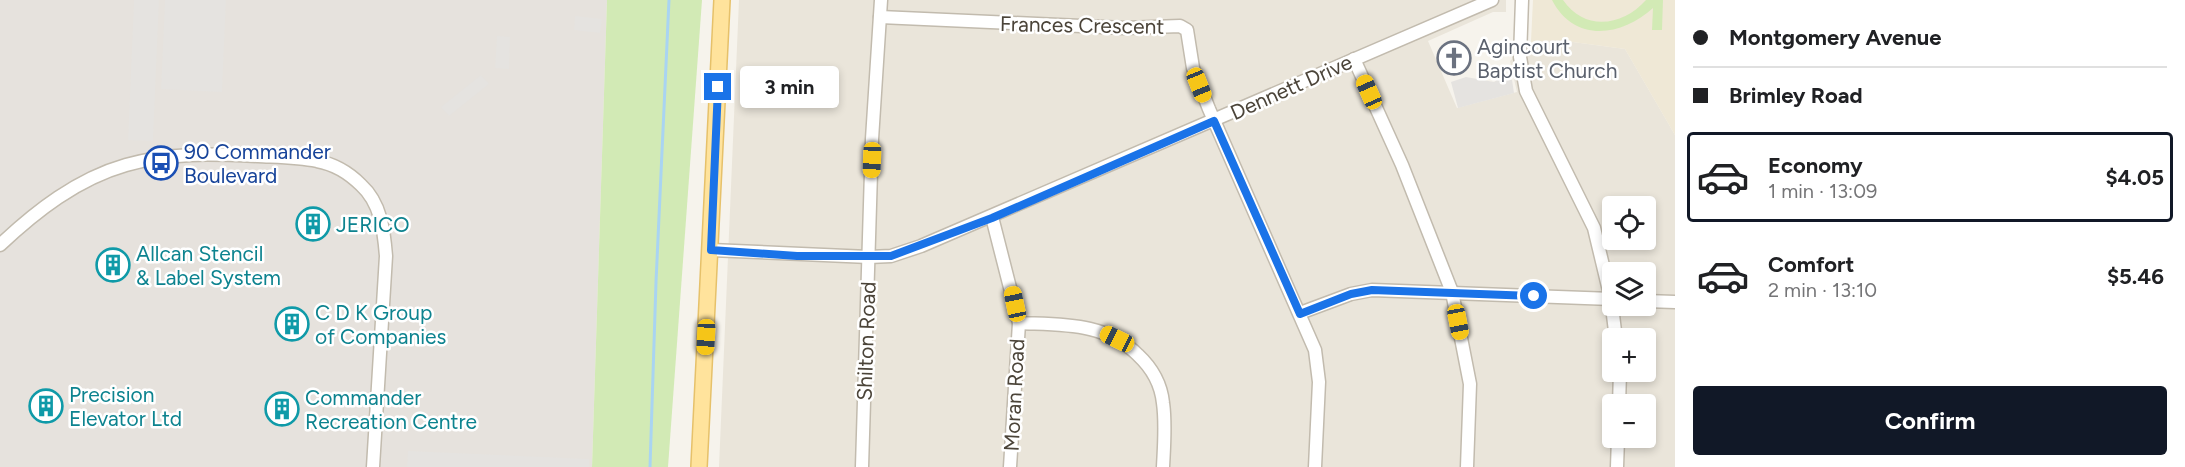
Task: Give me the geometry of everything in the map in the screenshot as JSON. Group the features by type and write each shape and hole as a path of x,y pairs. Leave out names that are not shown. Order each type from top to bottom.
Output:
{"main road":[{"path":"699,467 722,0"}],"street":[{"name":"Shilton Road","path":"862,467 872,139 881,0"},
{"name":"Dennett Drive","path":"711,250 891,256 992,218 1492,0"},
{"path":"1522,0 1520,57 1526,91 1594,228 1603,262"},
{"name":"Frances Crescent","path":"880,17 1125,28 1180,26 1187,30 1193,68 1214,121"},
{"path":"1354,59 1402,165 1452,292 1470,384 1467,467"},
{"path":"1214,121 1315,350 1317,364 1315,467"},
{"path":"0,245 28,219 75,186 125,165 173,154 207,154 317,160 336,167 362,186 372,199 383,225 386,256 373,467"},
{"name":"Moran Road","path":"992,218 1019,323 1010,467"},
{"path":"1300,314 1351,294 1372,290 1602,299"},
{"path":"1656,301 1675,302"},
{"path":"1019,323 1078,326 1100,330 1135,351 1154,375 1163,401 1163,467"},
{"path":"1617,467 1618,448"}],"shaded area":[{"path":"0,0 607,0 592,467 0,467"},
{"path":"134,0 159,0 153,141 128,140"},
{"path":"165,0 226,0 222,92 161,89"},
{"path":"739,0 1506,0 1506,12 1493,12 1428,41 1457,108 1517,92 1510,61 1531,42 1558,40 1625,49 1675,135 1675,467 719,467"},
{"path":"1533,0 1675,0 1675,135 1625,49 1558,40 1531,42"},
{"path":"575,16 602,19 600,33 574,30"},
{"path":"497,36 510,37 509,69 495,68"},
{"path":"481,75 489,84 449,116 441,107"},
{"path":"1466,77 1494,82 1499,79 1512,80 1514,93 1458,108 1451,82"},
{"path":"408,451 589,459 589,467 407,467"}],"green space":[{"path":"607,0 702,0 668,467 592,467"},
{"path":"1552,0 1563,0 1582,17 1604,22 1626,15 1646,0 1663,0 1662,30 1652,30 1653,8 1641,18 1627,25 1600,31 1586,29 1573,24"}],"waterway":[{"path":"650,467 669,0"}],"place":[{"name":"Agincourt Baptist Church","path":"1454,58"},
{"name":"90 Commander Boulevard","path":"161,163"},
{"name":"JERICO","path":"313,224"},
{"name":"Allcan Stencil & Label System","path":"113,265"},
{"name":"C D K Group of Companies","path":"292,324"},
{"name":"Precision Elevator Ltd","path":"46,406"},
{"name":"Commander Recreation Centre","path":"282,409"}],"route":[{"path":"718,87 711,250 797,256 891,256 992,218 1214,121 1300,314 1351,294 1372,290 1534,296"}]}
